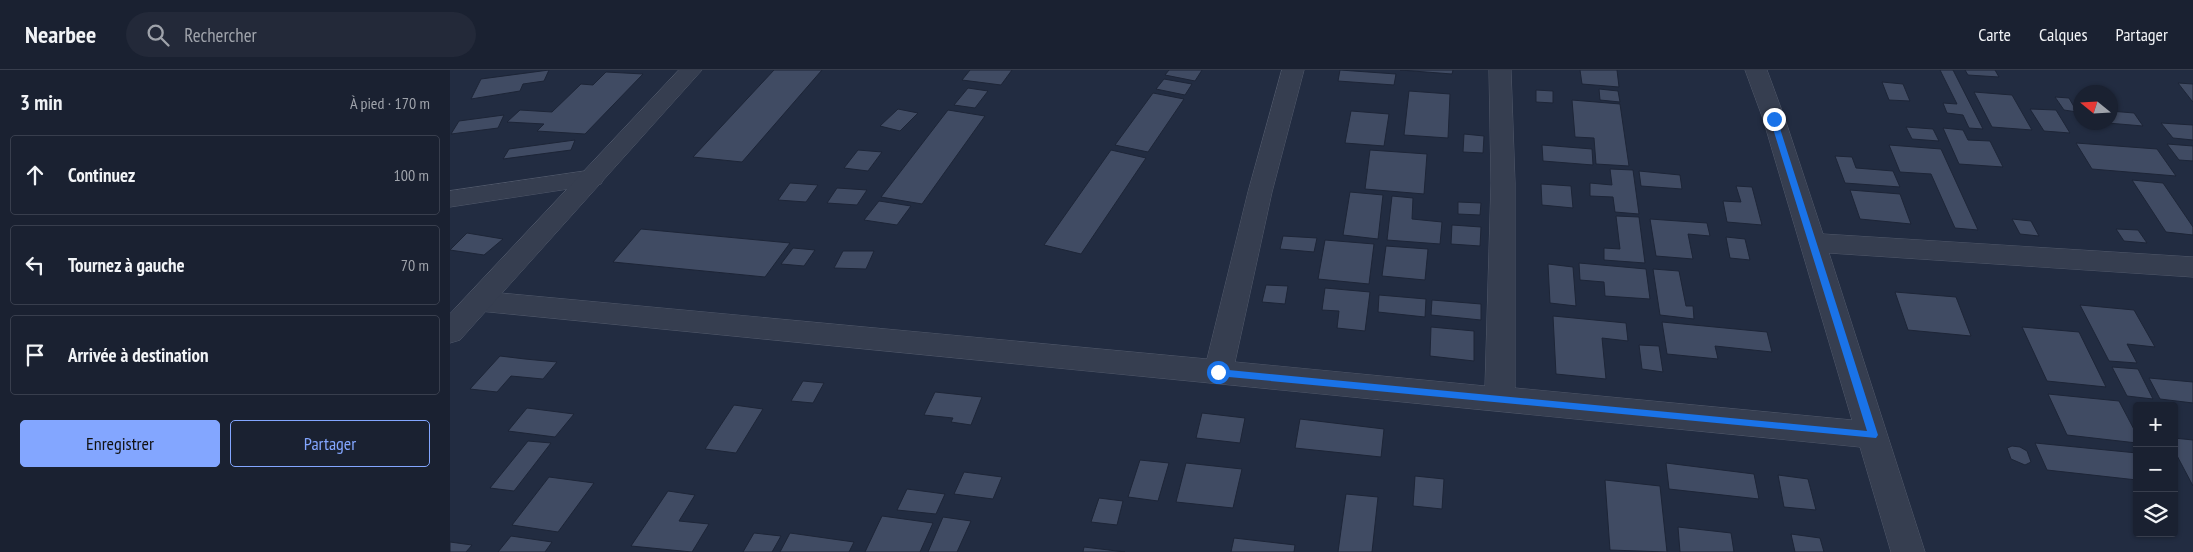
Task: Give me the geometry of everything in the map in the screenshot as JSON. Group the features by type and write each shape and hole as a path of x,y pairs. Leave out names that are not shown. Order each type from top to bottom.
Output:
{"street":[{"path":"450,332 691,70"},
{"path":"1218,372 1260,192 1293,70"},
{"path":"1500,70 1503,184 1500,399"},
{"path":"1756,70 1813,243 1908,552"},
{"path":"450,199 592,178"},
{"path":"1813,243 2193,267"},
{"path":"479,301 1873,435"}],"building":[{"path":"549,70 544,81 523,84 520,91 471,99 481,79"},
{"path":"774,70 822,70 742,162 693,157"},
{"path":"970,70 1012,70 1001,85 962,80"},
{"path":"1169,70 1202,70 1195,81 1165,75"},
{"path":"1340,70 1396,74 1394,85 1338,81"},
{"path":"1400,70 1453,70 1452,74"},
{"path":"1580,70 1617,70 1619,87 1582,84"},
{"path":"1940,70 1953,70 1983,129 1969,128 1963,115 1947,113 1943,103 1957,104"},
{"path":"1965,70 1995,70 1999,77 1968,75"},
{"path":"606,72 643,74 585,134 537,131 544,124 507,122 520,110 552,112 581,84 593,85"},
{"path":"1164,79 1192,84 1185,95 1156,89"},
{"path":"1882,82 1903,84 1910,101 1889,100"},
{"path":"2178,83 2193,84 2193,102 2192,101"},
{"path":"968,88 988,91 975,108 954,105"},
{"path":"1599,89 1618,91 1620,102 1600,100"},
{"path":"1536,90 1553,91 1553,103 1536,102"},
{"path":"1409,91 1450,94 1448,138 1404,135"},
{"path":"1974,92 2012,95 2032,130 1992,127"},
{"path":"1153,93 1184,99 1148,152 1115,145"},
{"path":"2055,97 2069,98 2073,105 2073,111 2064,110"},
{"path":"1572,100 1620,104 1629,166 1596,164 1594,138 1575,137"},
{"path":"898,109 918,113 900,131 880,126"},
{"path":"2030,109 2056,110 2070,133 2044,131"},
{"path":"948,110 985,116 922,204 881,197"},
{"path":"1351,111 1389,114 1384,146 1345,143"},
{"path":"2118,112 2134,113 2143,126 2118,124"},
{"path":"504,115 498,128 451,134 459,121"},
{"path":"2161,123 2193,125 2193,140 2173,138"},
{"path":"1906,127 1933,129 1939,141 1912,139"},
{"path":"1943,128 1963,130 1968,140 1990,141 2003,167 1959,164"},
{"path":"1464,134 1484,136 1483,153 1463,152"},
{"path":"575,140 571,150 503,159 509,149"},
{"path":"2076,143 2157,149 2176,176 2092,169"},
{"path":"2167,144 2193,146 2193,161 2179,160"},
{"path":"1542,145 1592,149 1593,165 1543,161"},
{"path":"1889,145 1941,149 1978,230 1955,228 1931,174 1900,172"},
{"path":"858,150 882,152 868,171 844,168"},
{"path":"1111,150 1146,158 1081,254 1044,245"},
{"path":"1370,150 1427,154 1424,194 1365,189"},
{"path":"1835,156 1852,157 1856,168 1893,171 1900,187 1845,183"},
{"path":"1610,169 1633,170 1639,214 1615,212 1613,197 1590,196 1590,183 1612,185"},
{"path":"1639,171 1680,175 1682,189 1641,186"},
{"path":"2132,180 2163,183 2193,227 2193,235 2166,232"},
{"path":"790,183 818,185 806,202 778,200"},
{"path":"1541,184 1571,186 1573,208 1542,205"},
{"path":"1736,186 1752,187 1762,225 1727,222 1723,201 1741,202"},
{"path":"837,188 867,190 857,205 827,203"},
{"path":"1850,190 1900,194 1911,224 1860,219"},
{"path":"1350,192 1383,195 1378,239 1343,235"},
{"path":"1392,196 1413,198 1412,219 1442,222 1440,244 1387,240"},
{"path":"879,201 911,206 897,225 864,220"},
{"path":"1458,202 1481,203 1480,215 1458,214"},
{"path":"1616,216 1639,217 1645,263 1604,260 1604,248 1620,249"},
{"path":"1650,219 1707,223 1710,236 1688,234 1693,259 1656,256"},
{"path":"2012,219 2031,221 2039,236 2020,234"},
{"path":"1452,225 1481,227 1480,246 1451,244"},
{"path":"641,229 790,243 765,277 613,262"},
{"path":"2116,229 2138,230 2147,243 2124,241"},
{"path":"467,233 503,239 484,255 450,250"},
{"path":"1283,236 1317,238 1314,252 1280,249"},
{"path":"1726,237 1745,239 1750,260 1730,258"},
{"path":"1325,240 1374,244 1369,284 1318,279"},
{"path":"1386,246 1428,249 1425,280 1382,276"},
{"path":"793,248 815,250 804,266 781,264"},
{"path":"843,251 874,251 866,269 834,268"},
{"path":"1579,263 1646,269 1650,299 1605,296 1604,282 1580,280"},
{"path":"1548,264 1573,267 1576,306 1550,303"},
{"path":"1653,269 1679,271 1686,306 1693,306 1694,319 1660,315"},
{"path":"1266,285 1288,286 1285,304 1262,302"},
{"path":"1325,288 1370,292 1365,331 1337,328 1339,311 1322,310"},
{"path":"1895,292 1956,297 1971,336 1908,330"},
{"path":"1379,295 1426,299 1425,317 1378,312"},
{"path":"1432,300 1481,304 1481,320 1431,315"},
{"path":"2080,305 2134,310 2155,347 2127,344 2137,363 2109,361"},
{"path":"1553,316 1626,323 1628,341 1602,338 1606,379 1556,374"},
{"path":"1662,322 1767,332 1772,352 1715,346 1718,359 1667,354"},
{"path":"1431,327 1474,331 1474,361 1430,356"},
{"path":"2022,327 2079,332 2106,387 2047,381"},
{"path":"1639,345 1659,346 1663,372 1642,369"},
{"path":"500,356 557,362 543,379 511,376 497,392 470,389"},
{"path":"2112,367 2138,369 2153,399 2127,396"},
{"path":"2149,378 2193,382 2193,403 2160,399"},
{"path":"803,381 824,383 813,403 791,401"},
{"path":"935,392 982,397 971,425 951,422 953,418 924,415"},
{"path":"2048,394 2119,401 2133,427 2133,443 2067,435"},
{"path":"734,405 763,409 736,453 705,449"},
{"path":"527,408 574,414 555,437 508,431"},
{"path":"1202,413 1245,418 1240,443 1196,438"},
{"path":"1300,419 1384,429 1381,457 1295,448"},
{"path":"2178,438 2193,440 2193,486 2178,458"},
{"path":"528,441 551,443 514,491 490,488"},
{"path":"2035,443 2133,453 2133,480 2047,470"},
{"path":"2012,446 2020,447 2027,451 2031,462 2025,465 2011,459 2007,448"},
{"path":"1140,460 1169,463 1158,501 1128,497"},
{"path":"1186,463 1242,469 1233,508 1176,502"},
{"path":"1666,463 1754,474 1759,499 1669,489"},
{"path":"964,472 1002,477 993,499 954,494"},
{"path":"1778,475 1808,479 1816,510 1784,507"},
{"path":"1415,476 1444,479 1442,509 1413,506"},
{"path":"549,477 594,483 558,532 512,525"},
{"path":"1605,480 1660,486 1667,552 1610,550"},
{"path":"907,489 945,494 936,514 897,510"},
{"path":"668,491 695,495 679,521 709,524 692,552 631,546"},
{"path":"1346,494 1378,497 1372,552 1338,552"},
{"path":"1099,498 1123,501 1117,525 1091,522"},
{"path":"882,516 933,523 920,552 865,552"},
{"path":"943,517 971,521 957,552 928,552"},
{"path":"1678,527 1731,533 1734,552 1680,552"},
{"path":"754,533 781,536 772,552 743,552"},
{"path":"790,533 854,542 849,552 780,552"},
{"path":"1791,534 1820,538 1824,552 1795,552"},
{"path":"511,536 552,542 545,552 498,552"},
{"path":"1234,538 1295,545 1294,552 1231,552"},
{"path":"450,542 472,545 466,552 450,552"},
{"path":"1084,547 1125,552 1083,552"}],"route":[{"path":"1218,372 1873,435 1774,119"}]}
